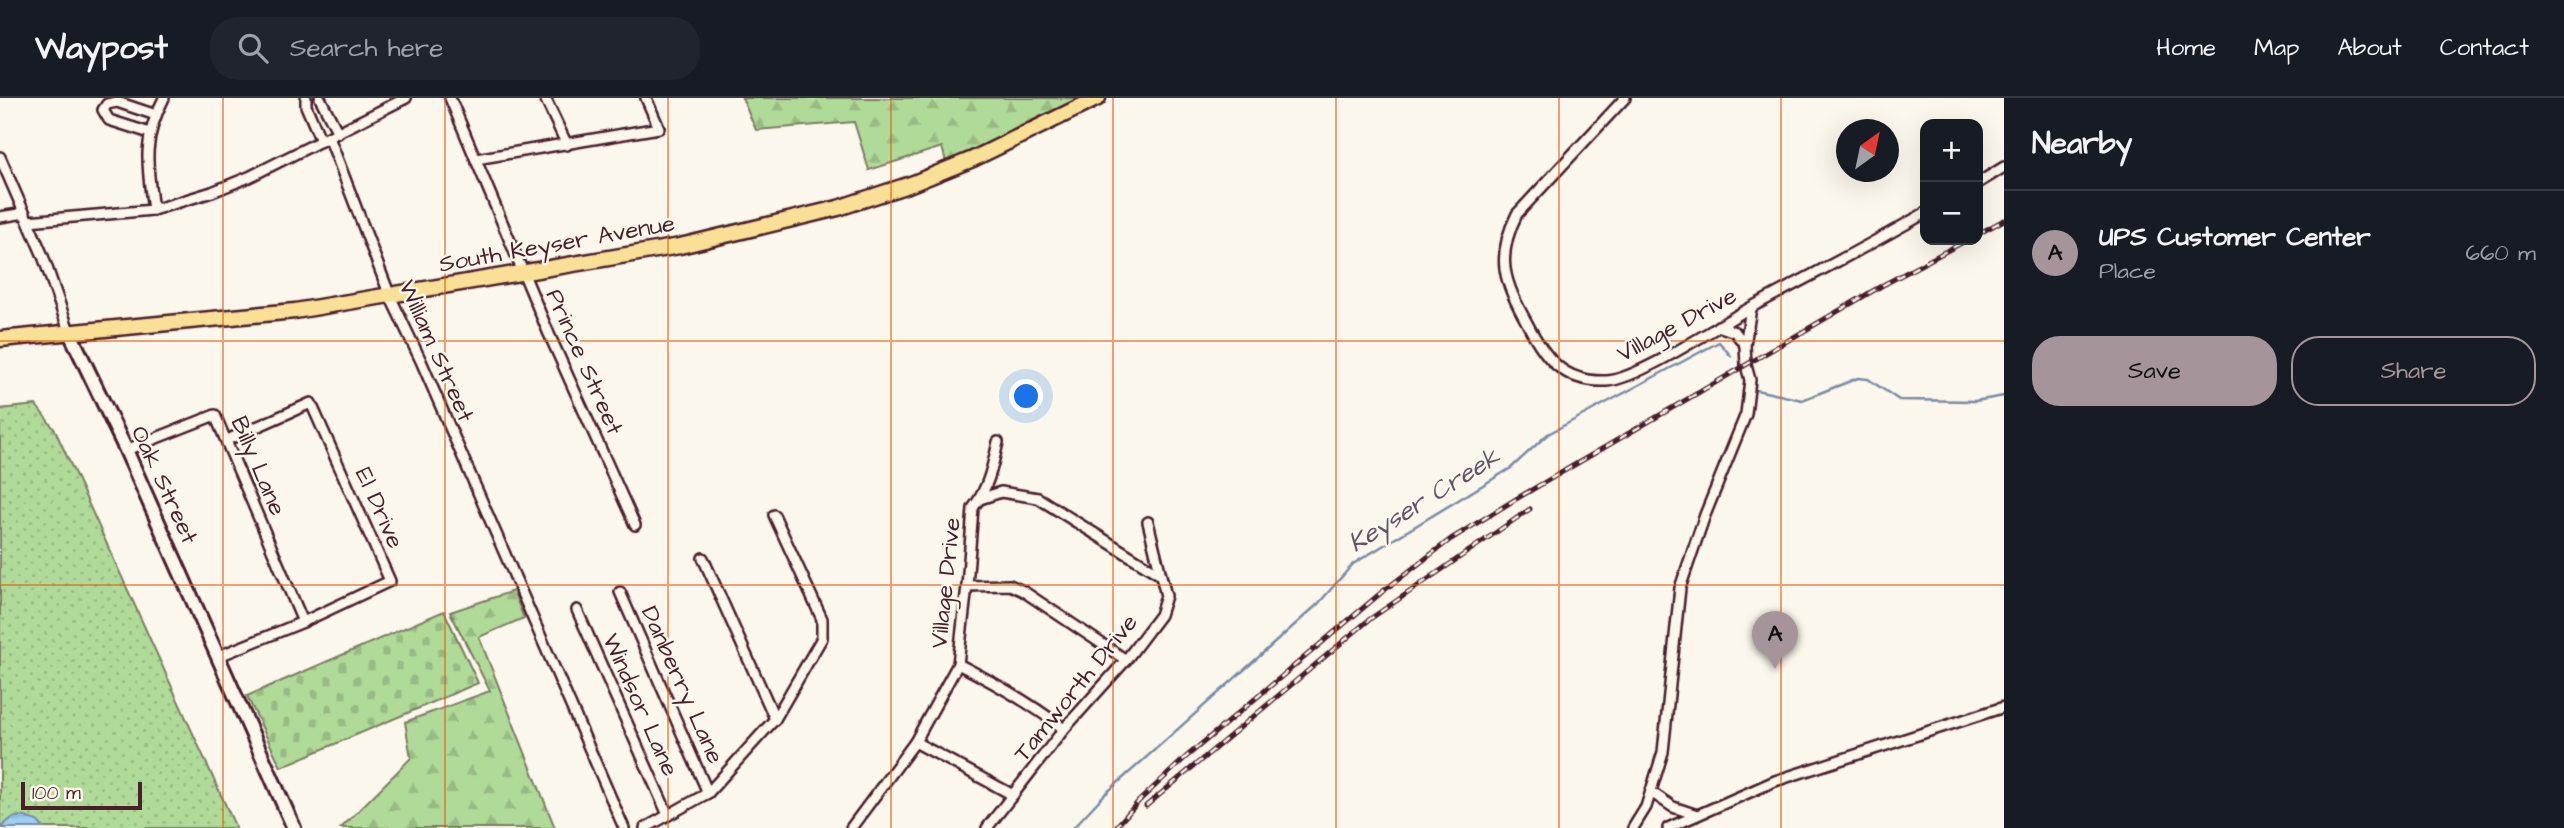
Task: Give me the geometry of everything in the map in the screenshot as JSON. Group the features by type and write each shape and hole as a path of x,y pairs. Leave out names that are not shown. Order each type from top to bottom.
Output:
{"main road":[{"name":"South Keyser Avenue","path":"0,339 295,310 680,246 838,208 911,184 973,159 1098,98"}],"street":[{"path":"153,210 147,165 148,142 164,98"},
{"path":"306,98 306,106 329,137"},
{"path":"320,98 329,137"},
{"path":"0,217 153,210 212,192 249,177 406,98"},
{"name":"Prince Street","path":"450,98 560,359 635,525"},
{"path":"545,98 567,145"},
{"path":"476,159 659,128 646,98"},
{"name":"Village Drive","path":"1625,98 1517,214 1507,234 1503,251 1505,271 1521,313 1543,354 1555,365 1579,378 1606,381 1622,378 1920,216"},
{"path":"150,133 109,120 103,110 107,104 117,102 156,115"},
{"name":"William Street","path":"329,137 390,296 624,828"},
{"name":"Oak Street","path":"0,157 69,331 126,450 294,828"},
{"path":"1980,182 2004,167"},
{"path":"1633,828 1646,807 1663,752 1680,587 1705,515 1746,414 1750,380 1745,345 1751,308"},
{"path":"1718,326 1735,332 1745,345"},
{"name":"El Drive","path":"219,656 303,622 390,581 311,403 227,440"},
{"name":"Billy Lane","path":"126,450 215,415 303,622"},
{"name":"Village Drive","path":"851,828 915,741 958,664 973,508 990,476 998,442"},
{"path":"980,499 1001,492 1038,498 1159,574"},
{"path":"645,828 708,793 775,719 822,638 822,619 774,515"},
{"name":"Tamworth Drive","path":"986,828 1064,729 1126,660 1160,615 1166,596 1148,522"},
{"path":"703,558 775,719"},
{"path":"967,586 1010,585 1023,591 1126,660"},
{"name":"Danberry Lane","path":"620,592 708,793"},
{"name":"Windsor Lane","path":"577,610 668,815"},
{"path":"958,664 1010,692 1064,729"},
{"path":"1668,828 1775,781 2004,708"},
{"path":"915,741 1013,795"},
{"path":"1651,792 1673,807 1697,815"}],"green space":[{"path":"742,98 1084,98 946,162 942,147 869,170 854,122 756,130"},
{"path":"36,405 55,430 236,828 0,828 0,409"},
{"path":"513,591 524,618 479,637 555,828 341,828 411,758 405,722 490,691 450,612"},
{"path":"444,611 478,683 281,767 247,696"}],"water":[{"path":"22,816 37,821 44,828 0,828 12,818"}],"waterway":[{"name":"Keyser Creek","path":"1073,828 1103,796 1318,604 1353,564 1511,468 1548,434 1719,342 1731,356"},
{"name":"Keyser Creek","path":"1756,390 1802,400 1858,378 1868,379 1899,400 1975,401 2004,396"}],"railway":[{"path":"1983,231 2004,220"},
{"path":"1115,828 1139,801 1186,757 1382,592 1451,539 1883,285 1958,245"},
{"path":"1146,806 1370,619 1530,509"}],"place":[{"name":"UPS Customer Center","path":"1775,669"}]}
